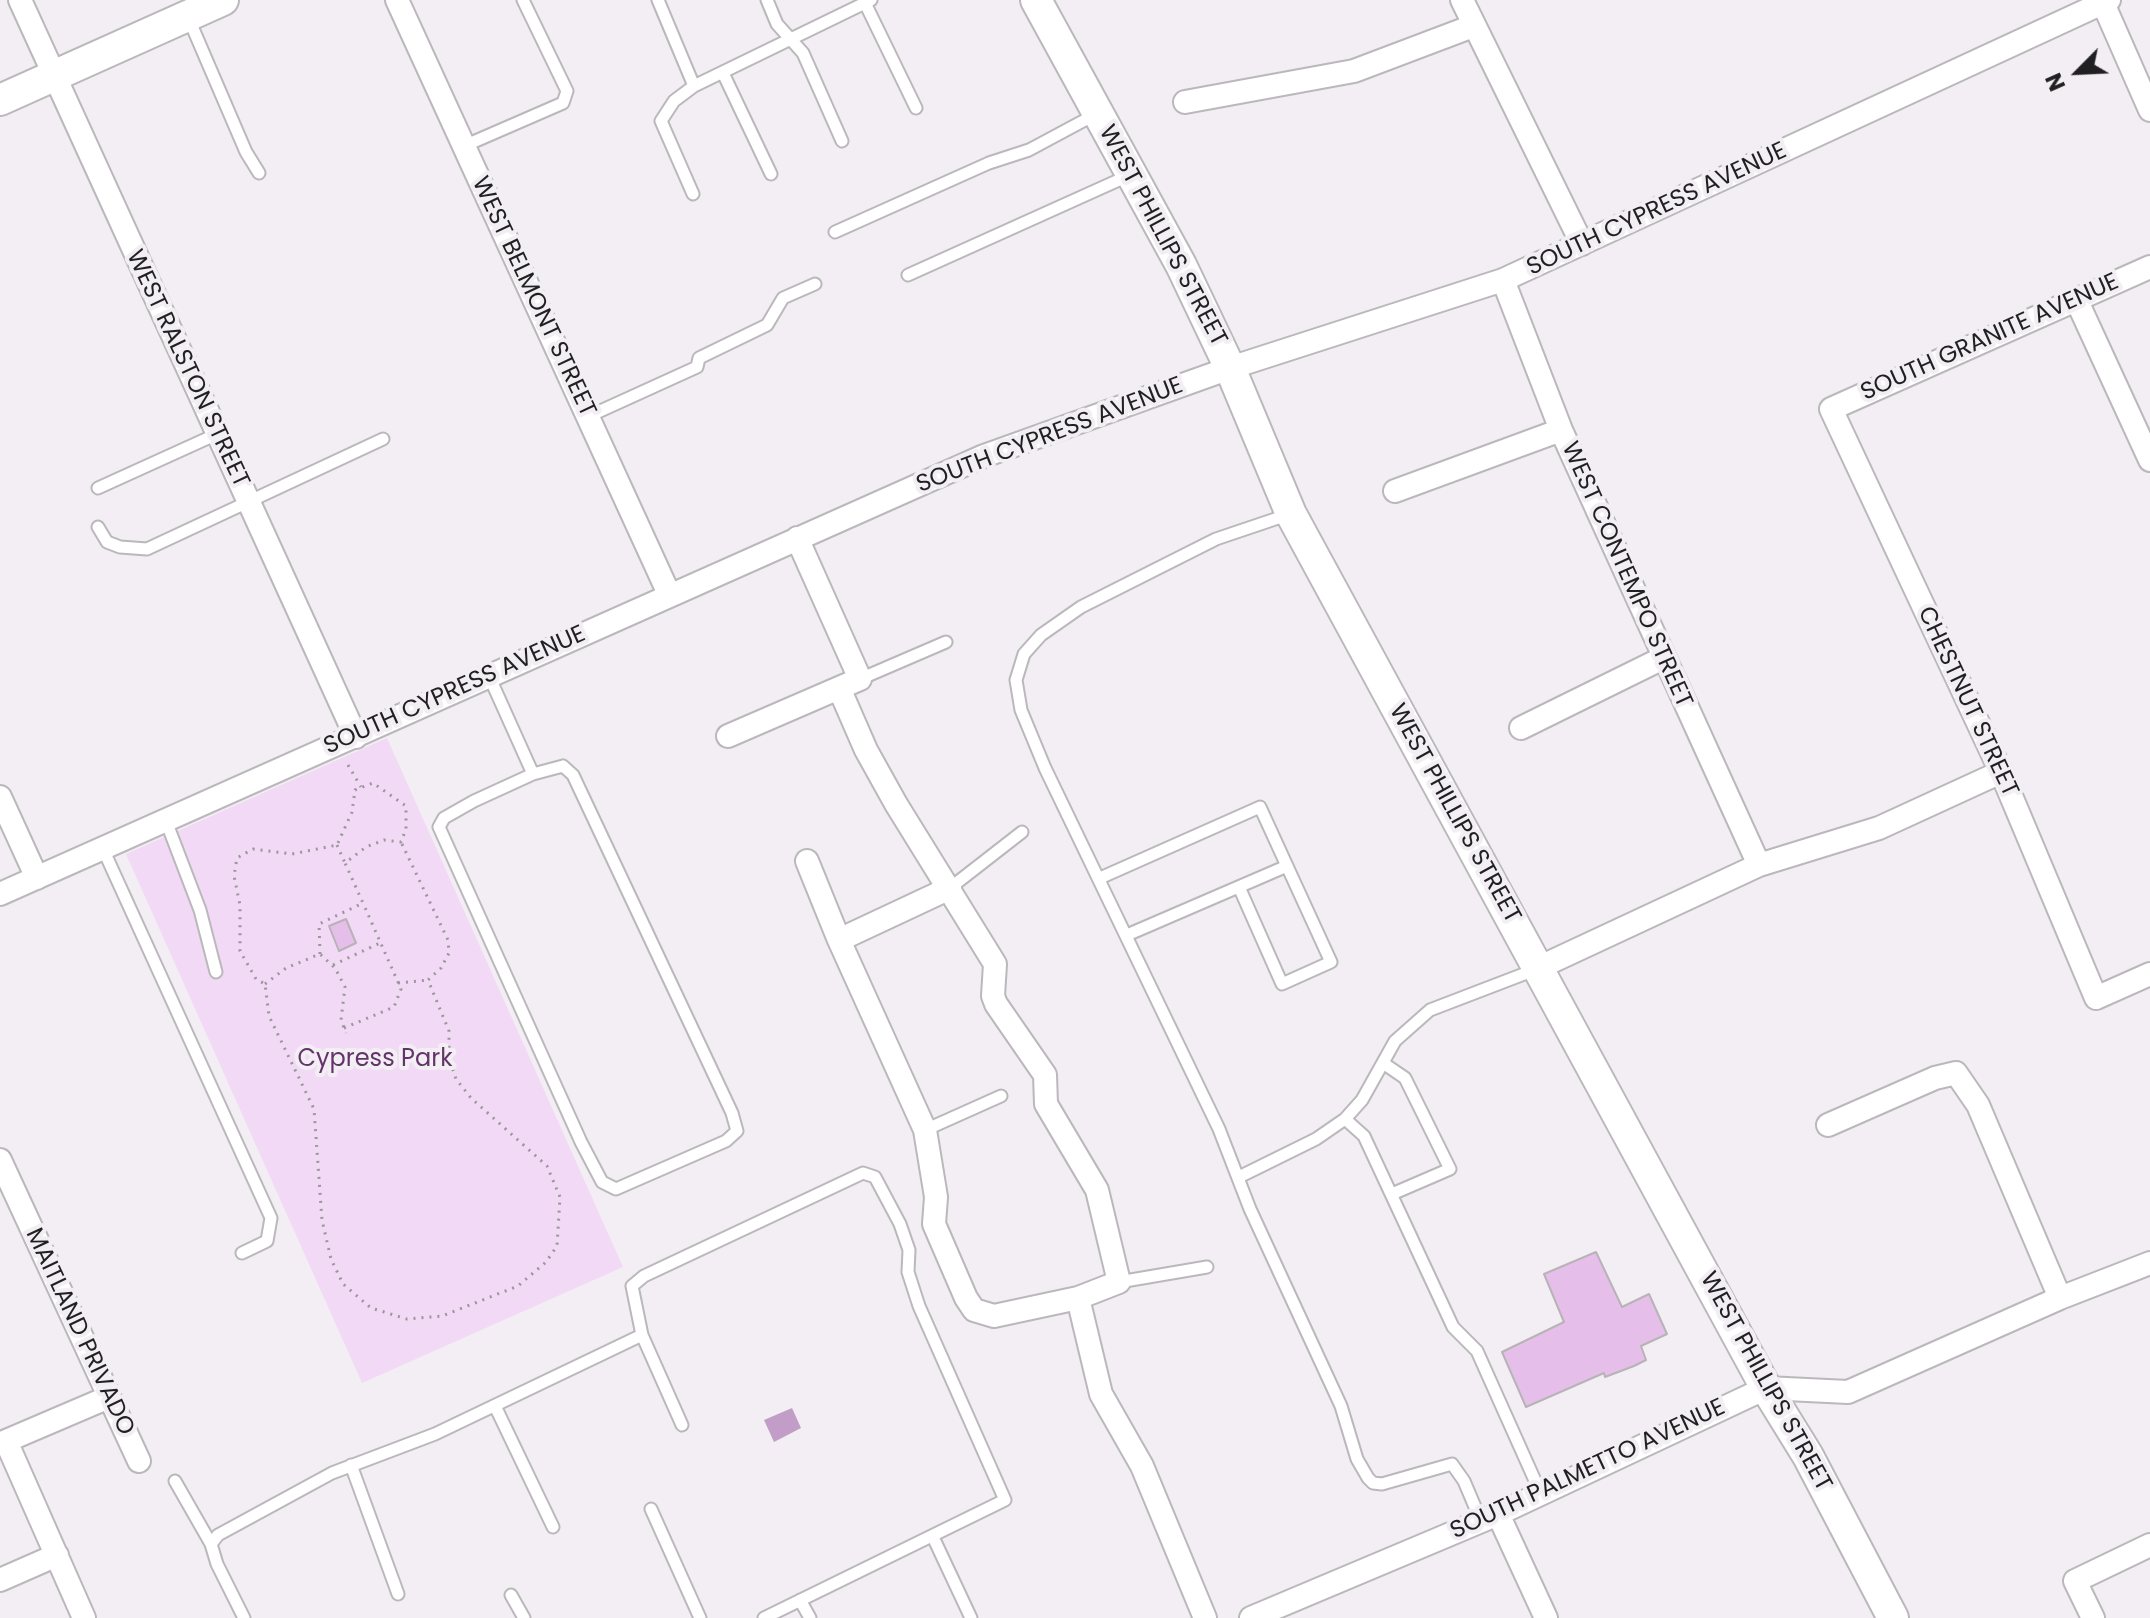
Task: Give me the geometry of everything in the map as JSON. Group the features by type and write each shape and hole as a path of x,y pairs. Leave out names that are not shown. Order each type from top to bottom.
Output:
{"street":[{"name":"WEST RALSTON STREET","path":"20,0 356,737"},
{"path":"0,100 223,0"},
{"name":"WEST BELMONT STREET","path":"397,0 669,594"},
{"name":"WEST PHILLIPS STREET","path":"1036,0 1132,174 1230,368 1291,514 1766,1388 1808,1456 1893,1618"},
{"path":"1462,0 1582,244"},
{"path":"2106,1 2150,110"},
{"name":"SOUTH CYPRESS AVENUE","path":"0,894 984,456 1230,368 1503,280 2106,1"},
{"path":"1185,102 1354,71 1473,26"},
{"name":"SOUTH GRANITE AVENUE","path":"1831,409 2150,267"},
{"name":"WEST CONTEMPO STREET","path":"1503,280 1561,430 1759,865"},
{"path":"2076,299 2150,460"},
{"name":"CHESTNUT STREET","path":"1831,409 2001,772 2096,998 2150,974"},
{"path":"1395,491 1561,430"},
{"path":"797,538 850,684 873,763 995,964 993,996 996,1004 1045,1075 1046,1104 1097,1190 1119,1282 1078,1298 994,1316 974,1310 936,1233 931,1152 925,1130 839,940 807,861"},
{"path":"1521,728 1663,658"},
{"path":"728,736 850,684"},
{"path":"1538,968 1759,865 1879,828 2001,772"},
{"path":"0,797 37,878"},
{"path":"839,940 950,888"},
{"path":"1828,1125 1935,1078 1956,1073 1978,1105 2060,1298"},
{"name":"MAITLAND PRIVADO","path":"0,1160 139,1461"},
{"name":"SOUTH PALMETTO AVENUE","path":"1251,1618 1541,1494 1766,1388 1848,1392 2060,1298 2150,1263"},
{"path":"1078,1298 1101,1394 1142,1466 1205,1618"},
{"path":"84,1618 3,1443 109,1397"},
{"path":"1489,1517 1546,1618"},
{"path":"2093,1618 2075,1581 2150,1545"},
{"path":"0,1580 57,1555"}],"lane":[{"path":"464,146 563,103 567,91 523,0"},
{"path":"658,0 694,86"},
{"path":"767,0 788,39 803,53 842,141"},
{"path":"693,194 661,121 674,101 694,86 868,2 916,108"},
{"path":"188,16 246,152 259,173"},
{"path":"723,73 771,174"},
{"path":"835,232 989,163 1029,150 1098,113"},
{"path":"908,275 1132,174"},
{"path":"587,417 697,367 699,358 767,325 783,298 815,284"},
{"path":"98,488 217,434"},
{"path":"98,527 107,542 120,547 147,549 383,439"},
{"path":"1291,514 1216,539 1081,607 1041,635 1024,654 1016,680 1021,710 1045,768 1127,935 1315,1345 1341,1406 1357,1459 1368,1478 1373,1483 1382,1484 1452,1464 1489,1517"},
{"path":"850,684 946,642"},
{"path":"489,676 533,774"},
{"path":"563,766 573,775 732,1113 737,1131 714,1147 616,1189 602,1182 581,1142 439,827 444,818 533,774 563,766"},
{"path":"1100,878 1260,807 1331,962 1282,984 1239,887"},
{"path":"166,821 200,910 216,972"},
{"path":"950,888 1022,832"},
{"path":"103,849 271,1218 267,1241 242,1253"},
{"path":"1127,935 1287,866"},
{"path":"1239,1177 1316,1139 1345,1119 1362,1100 1395,1041 1430,1010 1538,968"},
{"path":"1383,1063 1405,1078 1450,1169 1392,1194"},
{"path":"925,1130 1001,1096"},
{"path":"1345,1119 1364,1136 1453,1327 1477,1351 1541,1494"},
{"path":"682,1425 642,1335 632,1286 644,1276 863,1173 875,1177 909,1250 908,1272 919,1306 1005,1500 764,1618"},
{"path":"1119,1282 1207,1267"},
{"path":"211,1544 218,1535 255,1513 351,1465 435,1434 642,1335"},
{"path":"495,1406 553,1527"},
{"path":"351,1465 398,1594"},
{"path":"175,1481 211,1544 217,1564 244,1618"},
{"path":"651,1509 700,1618"},
{"path":"933,1537 971,1618"},
{"path":"511,1595 524,1618"},
{"path":"800,1600 810,1618"}],"path":[{"path":"348,765 361,787"},
{"path":"363,903 319,924 320,954 333,966 345,987 341,1020 345,1031 394,1007 401,989 398,983 380,943 363,903 337,845 352,812 355,790 373,783 406,806 406,829 401,842 448,940 449,953 441,968 428,980 398,983"},
{"path":"345,863 366,847 384,840 401,842"},
{"path":"265,984 256,979 240,951 240,905 234,876 237,858 253,849 292,854 337,845"},
{"path":"333,966 380,943"},
{"path":"265,984 286,968 320,954"},
{"path":"265,984 269,1016 314,1109 322,1220 331,1259 343,1284 371,1308 407,1319 442,1316 518,1286 546,1262 557,1246 560,1197 547,1166 471,1098 456,1079 449,1058 449,1031 428,980"}],"green space":[{"name":"Cypress Park","path":"387,738 623,1267 362,1383 126,854"}],"shaded area":[{"path":"792,1408 801,1428 774,1442 764,1420"}],"building":[{"path":"346,919 356,943 339,951 329,926"},
{"path":"1596,1252 1622,1307 1649,1294 1667,1334 1641,1346 1646,1360 1605,1377 1604,1373 1526,1407 1502,1352 1564,1322 1544,1274"}]}
